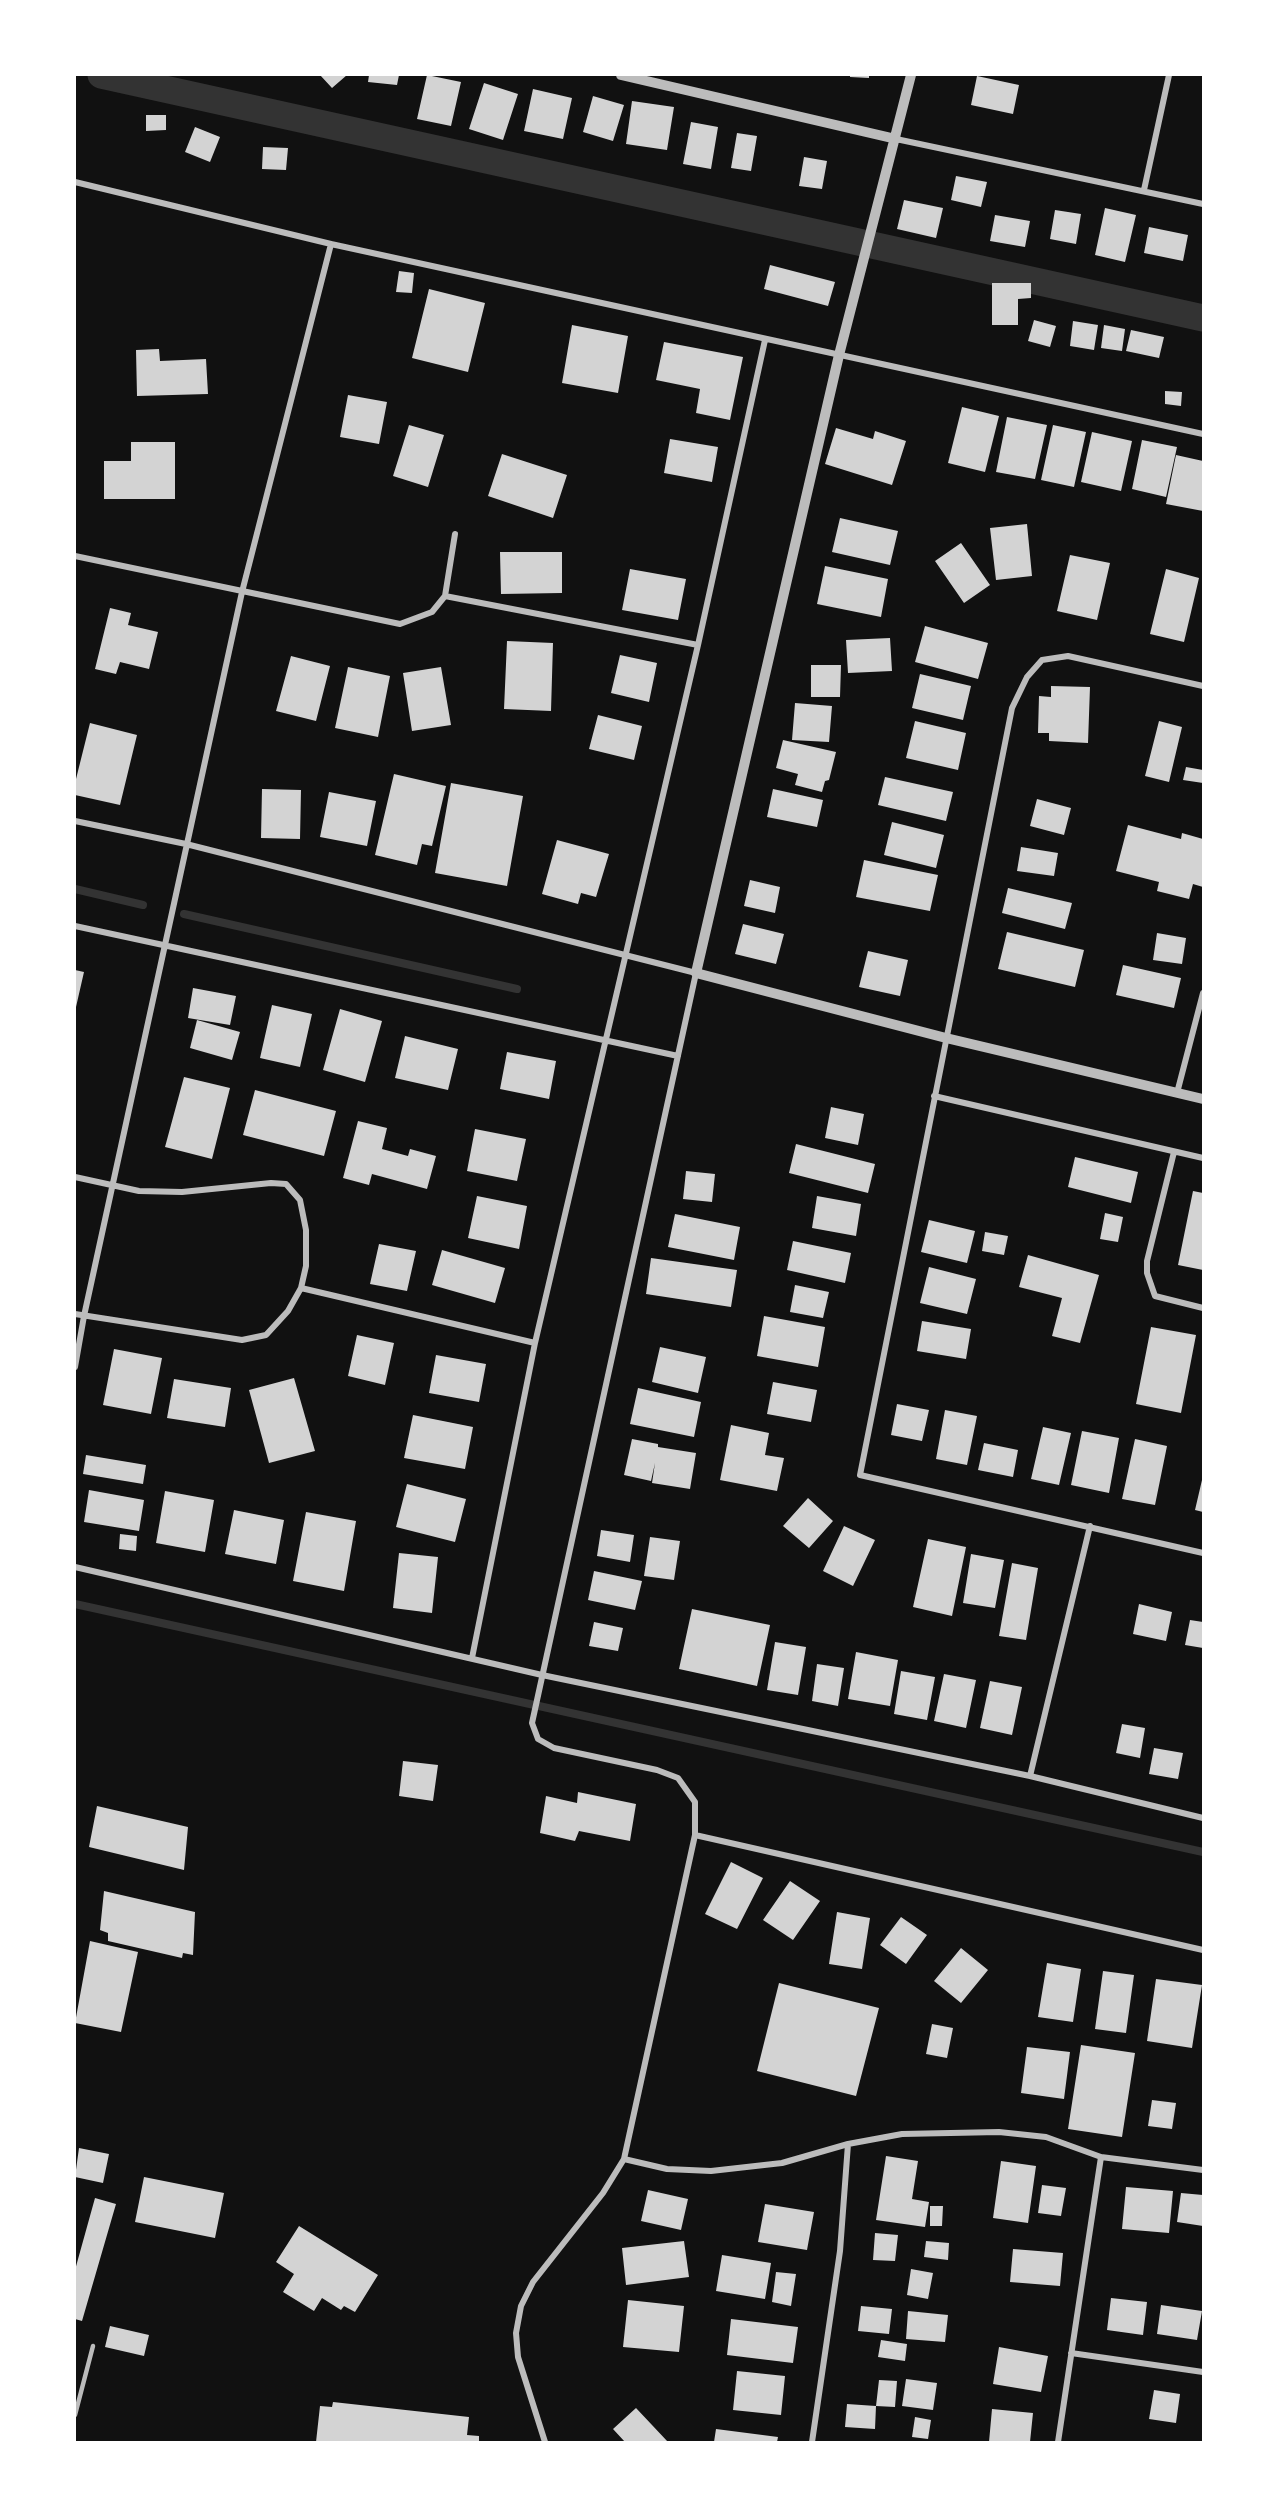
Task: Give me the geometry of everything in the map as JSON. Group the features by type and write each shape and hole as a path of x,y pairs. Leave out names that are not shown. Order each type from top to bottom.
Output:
{"street":[{"path":"621,75 896,139 1203,204"},
{"path":"545,2442 518,2357 516,2333 521,2306 533,2282 603,2193 624,2160 695,1835 695,1802 678,1778 657,1770 554,1748 538,1739 532,1722 696,973 839,355 911,75"},
{"path":"1144,190 1169,75"},
{"path":"75,182 331,244 1203,434"},
{"path":"75,1367 112,1185 242,592 331,244"},
{"path":"472,1658 535,1343 604,1039 698,645 765,340"},
{"path":"75,556 400,624 432,612 445,596 455,534"},
{"path":"445,596 698,645"},
{"path":"1203,686 1068,656 1042,660 1027,677 1012,708 860,1475 1203,1553"},
{"path":"75,821 186,844 625,954 946,1038 1203,1100"},
{"path":"75,926 678,1056"},
{"path":"1178,1093 1203,993"},
{"path":"934,1096 1203,1158"},
{"path":"1174,1152 1147,1261 1147,1273 1155,1296 1203,1308"},
{"path":"75,1177 139,1191 182,1192 271,1183 286,1185 300,1200 306,1230 306,1266 301,1288 288,1311 266,1335 242,1340 75,1314"},
{"path":"301,1288 535,1343"},
{"path":"1030,1776 1090,1526"},
{"path":"75,1567 542,1675 1030,1776 1203,1818"},
{"path":"695,1835 1203,1950"},
{"path":"624,2160 667,2169 711,2171 782,2163 848,2144 902,2134 999,2132 1046,2137 1101,2157 1203,2170"},
{"path":"812,2442 840,2251 848,2144"},
{"path":"1058,2442 1101,2157"},
{"path":"1071,2353 1203,2372"}],"lane":[{"path":"75,2415 93,2346"}],"building":[{"path":"320,75 347,75 332,88"},
{"path":"369,75 399,75 397,85 368,82"},
{"path":"427,75 461,82 451,126 417,119"},
{"path":"850,75 869,75 869,78 850,77"},
{"path":"977,76 1019,85 1013,114 971,105"},
{"path":"484,83 518,94 503,140 469,129"},
{"path":"533,89 572,98 563,139 524,131"},
{"path":"593,96 624,105 613,141 583,132"},
{"path":"632,101 674,107 667,150 626,144"},
{"path":"146,115 166,115 166,130 146,131"},
{"path":"691,122 718,127 711,169 683,164"},
{"path":"195,127 220,137 210,162 185,152"},
{"path":"737,133 757,136 751,171 731,168"},
{"path":"263,147 288,148 286,170 262,169"},
{"path":"804,157 827,161 822,189 799,186"},
{"path":"956,176 987,182 981,207 951,200"},
{"path":"904,200 943,208 936,238 897,229"},
{"path":"1105,208 1136,215 1125,262 1095,255"},
{"path":"1055,210 1081,214 1076,244 1050,239"},
{"path":"995,215 1030,221 1025,247 990,241"},
{"path":"1149,227 1188,235 1183,261 1144,253"},
{"path":"770,265 835,282 828,306 764,289"},
{"path":"399,271 414,273 412,293 396,292"},
{"path":"992,283 1031,283 1031,298 1018,299 1018,325 992,325"},
{"path":"429,289 485,303 468,372 412,358"},
{"path":"1034,320 1056,326 1050,347 1028,341"},
{"path":"1073,321 1098,325 1094,350 1070,346"},
{"path":"572,325 628,336 618,393 562,383"},
{"path":"1104,325 1125,329 1122,351 1101,348"},
{"path":"1131,330 1164,337 1159,358 1126,351"},
{"path":"664,342 743,357 730,420 696,413 700,389 656,380"},
{"path":"159,349 160,361 206,359 208,394 137,396 136,350"},
{"path":"1165,391 1182,392 1181,406 1165,404"},
{"path":"348,395 387,402 379,444 340,437"},
{"path":"962,407 999,416 985,472 948,463"},
{"path":"1007,417 1047,425 1035,479 996,472"},
{"path":"409,425 444,435 428,487 393,476"},
{"path":"1053,425 1086,432 1074,487 1041,480"},
{"path":"836,428 873,439 875,431 906,441 892,485 825,464"},
{"path":"1092,432 1132,441 1121,491 1081,482"},
{"path":"670,439 718,447 712,482 664,473"},
{"path":"1142,440 1177,447 1166,497 1132,489"},
{"path":"131,442 175,442 175,499 104,499 104,461 131,461"},
{"path":"502,454 567,475 553,518 488,496"},
{"path":"1176,455 1203,461 1203,511 1166,504"},
{"path":"840,518 898,531 890,565 832,552"},
{"path":"1027,524 1032,576 996,580 990,528"},
{"path":"961,543 990,585 964,603 935,561"},
{"path":"500,552 562,552 562,593 501,594"},
{"path":"1070,555 1110,563 1097,620 1057,611"},
{"path":"825,566 888,579 881,617 817,604"},
{"path":"630,569 686,579 678,620 622,610"},
{"path":"1166,569 1199,578 1184,642 1150,634"},
{"path":"110,608 131,613 128,625 158,632 149,669 120,662 116,674 95,669"},
{"path":"925,626 988,643 978,679 915,662"},
{"path":"890,638 892,671 848,673 846,640"},
{"path":"507,641 553,643 551,711 504,709"},
{"path":"620,655 657,663 649,702 611,693"},
{"path":"291,656 330,666 316,721 276,711"},
{"path":"811,665 841,665 840,697 811,697"},
{"path":"348,667 390,676 378,737 335,728"},
{"path":"441,667 451,725 412,731 403,673"},
{"path":"920,674 971,686 963,720 912,708"},
{"path":"1051,686 1090,687 1088,743 1049,741 1049,733 1038,733 1039,696 1051,697"},
{"path":"795,703 832,706 829,742 792,740"},
{"path":"598,715 642,726 634,760 589,749"},
{"path":"915,721 966,733 958,770 906,758"},
{"path":"1159,721 1182,727 1169,782 1145,776"},
{"path":"90,723 137,735 120,805 75,795 75,783"},
{"path":"783,740 836,752 829,780 825,781 822,792 795,785 798,774 776,768"},
{"path":"1186,767 1203,770 1203,783 1183,780"},
{"path":"394,774 446,786 432,846 422,844 417,865 375,855"},
{"path":"885,777 953,792 946,821 878,805"},
{"path":"451,783 523,796 507,886 435,873"},
{"path":"262,789 301,790 300,839 261,838"},
{"path":"773,789 823,800 817,827 767,817"},
{"path":"329,792 376,801 367,846 320,837"},
{"path":"1037,799 1071,808 1064,835 1030,826"},
{"path":"892,822 944,835 936,868 884,855"},
{"path":"1128,825 1181,839 1182,833 1203,839 1203,887 1193,884 1189,899 1157,891 1159,882 1116,871"},
{"path":"557,840 609,854 596,897 581,893 578,904 542,894"},
{"path":"1021,847 1058,853 1054,876 1017,871"},
{"path":"864,860 938,875 930,911 856,897"},
{"path":"750,880 780,887 775,913 744,906"},
{"path":"1008,888 1072,903 1065,929 1002,913"},
{"path":"743,924 784,934 776,964 735,954"},
{"path":"1007,932 1084,950 1075,987 998,969"},
{"path":"1157,933 1186,938 1182,964 1153,960"},
{"path":"868,951 908,960 900,996 859,987"},
{"path":"1123,965 1181,978 1174,1008 1116,995"},
{"path":"75,970 84,972 76,1007 75,1007"},
{"path":"193,988 236,996 230,1025 188,1018"},
{"path":"272,1005 312,1014 300,1067 260,1058"},
{"path":"340,1009 382,1021 365,1082 323,1070"},
{"path":"197,1020 240,1032 232,1060 190,1048"},
{"path":"405,1036 458,1049 448,1090 395,1078"},
{"path":"507,1052 556,1061 549,1099 500,1089"},
{"path":"184,1077 230,1088 212,1159 165,1147"},
{"path":"255,1090 336,1111 324,1156 243,1135"},
{"path":"831,1107 864,1114 858,1145 825,1138"},
{"path":"358,1121 387,1128 382,1149 408,1156 410,1149 436,1156 427,1189 372,1174 369,1185 343,1178"},
{"path":"475,1129 526,1139 517,1181 467,1171"},
{"path":"796,1144 875,1164 868,1193 789,1173"},
{"path":"1075,1157 1138,1172 1131,1203 1068,1187"},
{"path":"686,1171 715,1174 712,1202 683,1199"},
{"path":"1193,1191 1203,1193 1203,1270 1178,1265"},
{"path":"477,1196 527,1206 519,1249 468,1238"},
{"path":"817,1196 861,1204 856,1236 812,1228"},
{"path":"1105,1213 1123,1217 1118,1242 1100,1239"},
{"path":"675,1214 740,1227 734,1260 668,1247"},
{"path":"929,1220 975,1231 967,1263 921,1252"},
{"path":"985,1232 1008,1236 1004,1255 982,1251"},
{"path":"793,1241 851,1253 845,1283 787,1270"},
{"path":"379,1244 416,1251 407,1291 370,1284"},
{"path":"442,1250 505,1268 495,1303 432,1285"},
{"path":"1028,1255 1099,1275 1080,1343 1052,1336 1062,1298 1019,1287"},
{"path":"651,1258 737,1270 731,1307 646,1294"},
{"path":"929,1267 976,1279 967,1314 920,1303"},
{"path":"795,1285 829,1292 823,1318 790,1312"},
{"path":"764,1316 825,1327 818,1367 757,1356"},
{"path":"922,1321 971,1329 966,1359 917,1351"},
{"path":"1151,1327 1196,1335 1181,1413 1136,1404"},
{"path":"357,1335 394,1343 385,1385 348,1376"},
{"path":"660,1347 706,1357 698,1393 652,1382"},
{"path":"114,1349 162,1358 151,1414 103,1405"},
{"path":"436,1355 486,1364 479,1402 429,1393"},
{"path":"294,1378 315,1451 269,1463 249,1390"},
{"path":"174,1379 231,1388 225,1427 167,1418"},
{"path":"773,1382 817,1390 811,1422 767,1414"},
{"path":"638,1388 701,1402 694,1437 630,1424"},
{"path":"897,1404 929,1410 922,1441 891,1435"},
{"path":"945,1410 977,1416 967,1465 936,1459"},
{"path":"413,1415 473,1427 465,1469 404,1458"},
{"path":"731,1425 769,1433 765,1455 784,1458 777,1491 720,1480"},
{"path":"1043,1427 1071,1433 1059,1485 1031,1479"},
{"path":"1082,1431 1119,1438 1109,1493 1071,1485"},
{"path":"632,1439 658,1444 658,1447 696,1453 690,1489 652,1483 655,1463 651,1481 624,1475"},
{"path":"1135,1439 1167,1446 1155,1505 1122,1499"},
{"path":"984,1443 1018,1450 1013,1477 978,1470"},
{"path":"86,1455 146,1465 143,1484 83,1474"},
{"path":"1203,1480 1203,1512 1195,1510"},
{"path":"407,1484 466,1499 455,1542 396,1527"},
{"path":"89,1490 144,1500 139,1531 84,1522"},
{"path":"165,1491 214,1500 205,1552 156,1543"},
{"path":"808,1498 833,1521 809,1548 783,1526"},
{"path":"234,1510 284,1520 276,1564 225,1554"},
{"path":"306,1512 356,1521 344,1591 293,1581"},
{"path":"844,1526 875,1540 853,1586 823,1571"},
{"path":"601,1530 634,1535 630,1562 597,1556"},
{"path":"120,1534 137,1536 136,1551 119,1549"},
{"path":"650,1537 680,1541 674,1580 644,1576"},
{"path":"928,1539 966,1547 952,1616 913,1607"},
{"path":"399,1553 438,1557 432,1613 393,1608"},
{"path":"971,1554 1004,1560 995,1608 963,1603"},
{"path":"1012,1563 1038,1568 1026,1640 999,1636"},
{"path":"594,1571 642,1581 635,1610 588,1600"},
{"path":"1139,1604 1172,1612 1166,1641 1133,1634"},
{"path":"692,1609 770,1625 757,1686 679,1669"},
{"path":"1190,1620 1203,1622 1203,1648 1185,1645"},
{"path":"594,1622 623,1628 618,1651 589,1646"},
{"path":"775,1642 806,1647 798,1695 767,1690"},
{"path":"856,1652 898,1660 890,1706 848,1699"},
{"path":"817,1664 844,1668 838,1706 812,1701"},
{"path":"901,1671 935,1677 927,1720 894,1714"},
{"path":"944,1674 976,1680 966,1728 934,1721"},
{"path":"990,1681 1022,1687 1012,1735 980,1728"},
{"path":"1122,1724 1145,1728 1140,1758 1116,1753"},
{"path":"1154,1748 1183,1753 1178,1779 1149,1774"},
{"path":"403,1761 438,1765 433,1801 399,1796"},
{"path":"578,1792 636,1804 630,1841 579,1831 575,1841 540,1833 546,1796 577,1803"},
{"path":"97,1806 188,1827 184,1870 89,1847"},
{"path":"731,1862 763,1878 737,1929 705,1914"},
{"path":"790,1881 820,1901 793,1940 763,1920"},
{"path":"104,1891 195,1912 193,1955 183,1953 182,1958 108,1941 108,1933 100,1930"},
{"path":"837,1912 870,1918 862,1969 829,1964"},
{"path":"901,1917 927,1935 906,1964 880,1945"},
{"path":"90,1941 138,1952 121,2032 75,2023"},
{"path":"961,1948 988,1970 961,2003 934,1981"},
{"path":"1047,1963 1081,1969 1073,2022 1038,2017"},
{"path":"1103,1971 1134,1975 1126,2033 1095,2029"},
{"path":"1156,1979 1202,1985 1192,2048 1147,2041"},
{"path":"779,1983 879,2008 856,2096 757,2071"},
{"path":"932,2024 953,2028 947,2058 926,2054"},
{"path":"1081,2045 1135,2053 1122,2137 1068,2129"},
{"path":"1027,2047 1070,2052 1064,2099 1021,2093"},
{"path":"1152,2100 1176,2103 1172,2129 1148,2126"},
{"path":"79,2148 109,2154 103,2183 75,2177"},
{"path":"886,2156 918,2161 912,2199 929,2202 925,2227 876,2220"},
{"path":"1001,2161 1036,2166 1028,2223 993,2218"},
{"path":"144,2177 224,2193 215,2238 135,2222"},
{"path":"1042,2185 1066,2188 1061,2216 1038,2213"},
{"path":"1126,2187 1173,2191 1169,2233 1122,2229"},
{"path":"648,2190 688,2199 681,2230 641,2221"},
{"path":"1181,2193 1203,2195 1203,2226 1177,2222"},
{"path":"95,2198 116,2204 82,2321 75,2319 75,2270"},
{"path":"765,2204 814,2212 807,2250 758,2242"},
{"path":"930,2206 943,2206 942,2226 930,2226"},
{"path":"299,2226 378,2275 355,2312 344,2306 341,2310 322,2298 314,2311 283,2292 294,2274 276,2262"},
{"path":"875,2233 898,2235 895,2261 873,2260"},
{"path":"684,2241 689,2277 626,2285 622,2248"},
{"path":"926,2241 949,2243 948,2260 924,2257"},
{"path":"1013,2249 1063,2253 1060,2286 1010,2282"},
{"path":"722,2255 771,2263 765,2299 716,2291"},
{"path":"911,2269 933,2273 928,2299 907,2295"},
{"path":"776,2272 796,2274 791,2306 772,2302"},
{"path":"1111,2298 1147,2302 1143,2335 1107,2330"},
{"path":"628,2300 684,2306 679,2352 623,2347"},
{"path":"1161,2305 1202,2311 1197,2340 1157,2334"},
{"path":"861,2306 892,2309 889,2334 858,2331"},
{"path":"908,2311 948,2315 945,2342 906,2339"},
{"path":"731,2319 798,2327 793,2363 727,2355"},
{"path":"110,2326 149,2335 144,2356 105,2347"},
{"path":"881,2340 907,2344 905,2361 878,2357"},
{"path":"999,2347 1048,2356 1041,2392 993,2384"},
{"path":"737,2371 785,2376 781,2415 733,2410"},
{"path":"906,2379 937,2383 933,2410 902,2406"},
{"path":"879,2380 897,2381 895,2407 876,2406"},
{"path":"1154,2390 1180,2394 1176,2423 1149,2419"},
{"path":"333,2402 469,2417 467,2435 479,2436 479,2442 316,2442 320,2406 332,2407"},
{"path":"847,2404 876,2406 875,2429 845,2427"},
{"path":"636,2408 668,2442 625,2442 613,2429"},
{"path":"992,2409 1033,2413 1030,2442 989,2442"},
{"path":"915,2417 931,2420 928,2439 912,2437"},
{"path":"716,2429 778,2437 777,2442 714,2442"}],"waterway":[{"path":"101,75 1203,318"},
{"path":"75,889 143,905"},
{"path":"184,914 517,989"},
{"path":"75,1604 1203,1852"}]}
